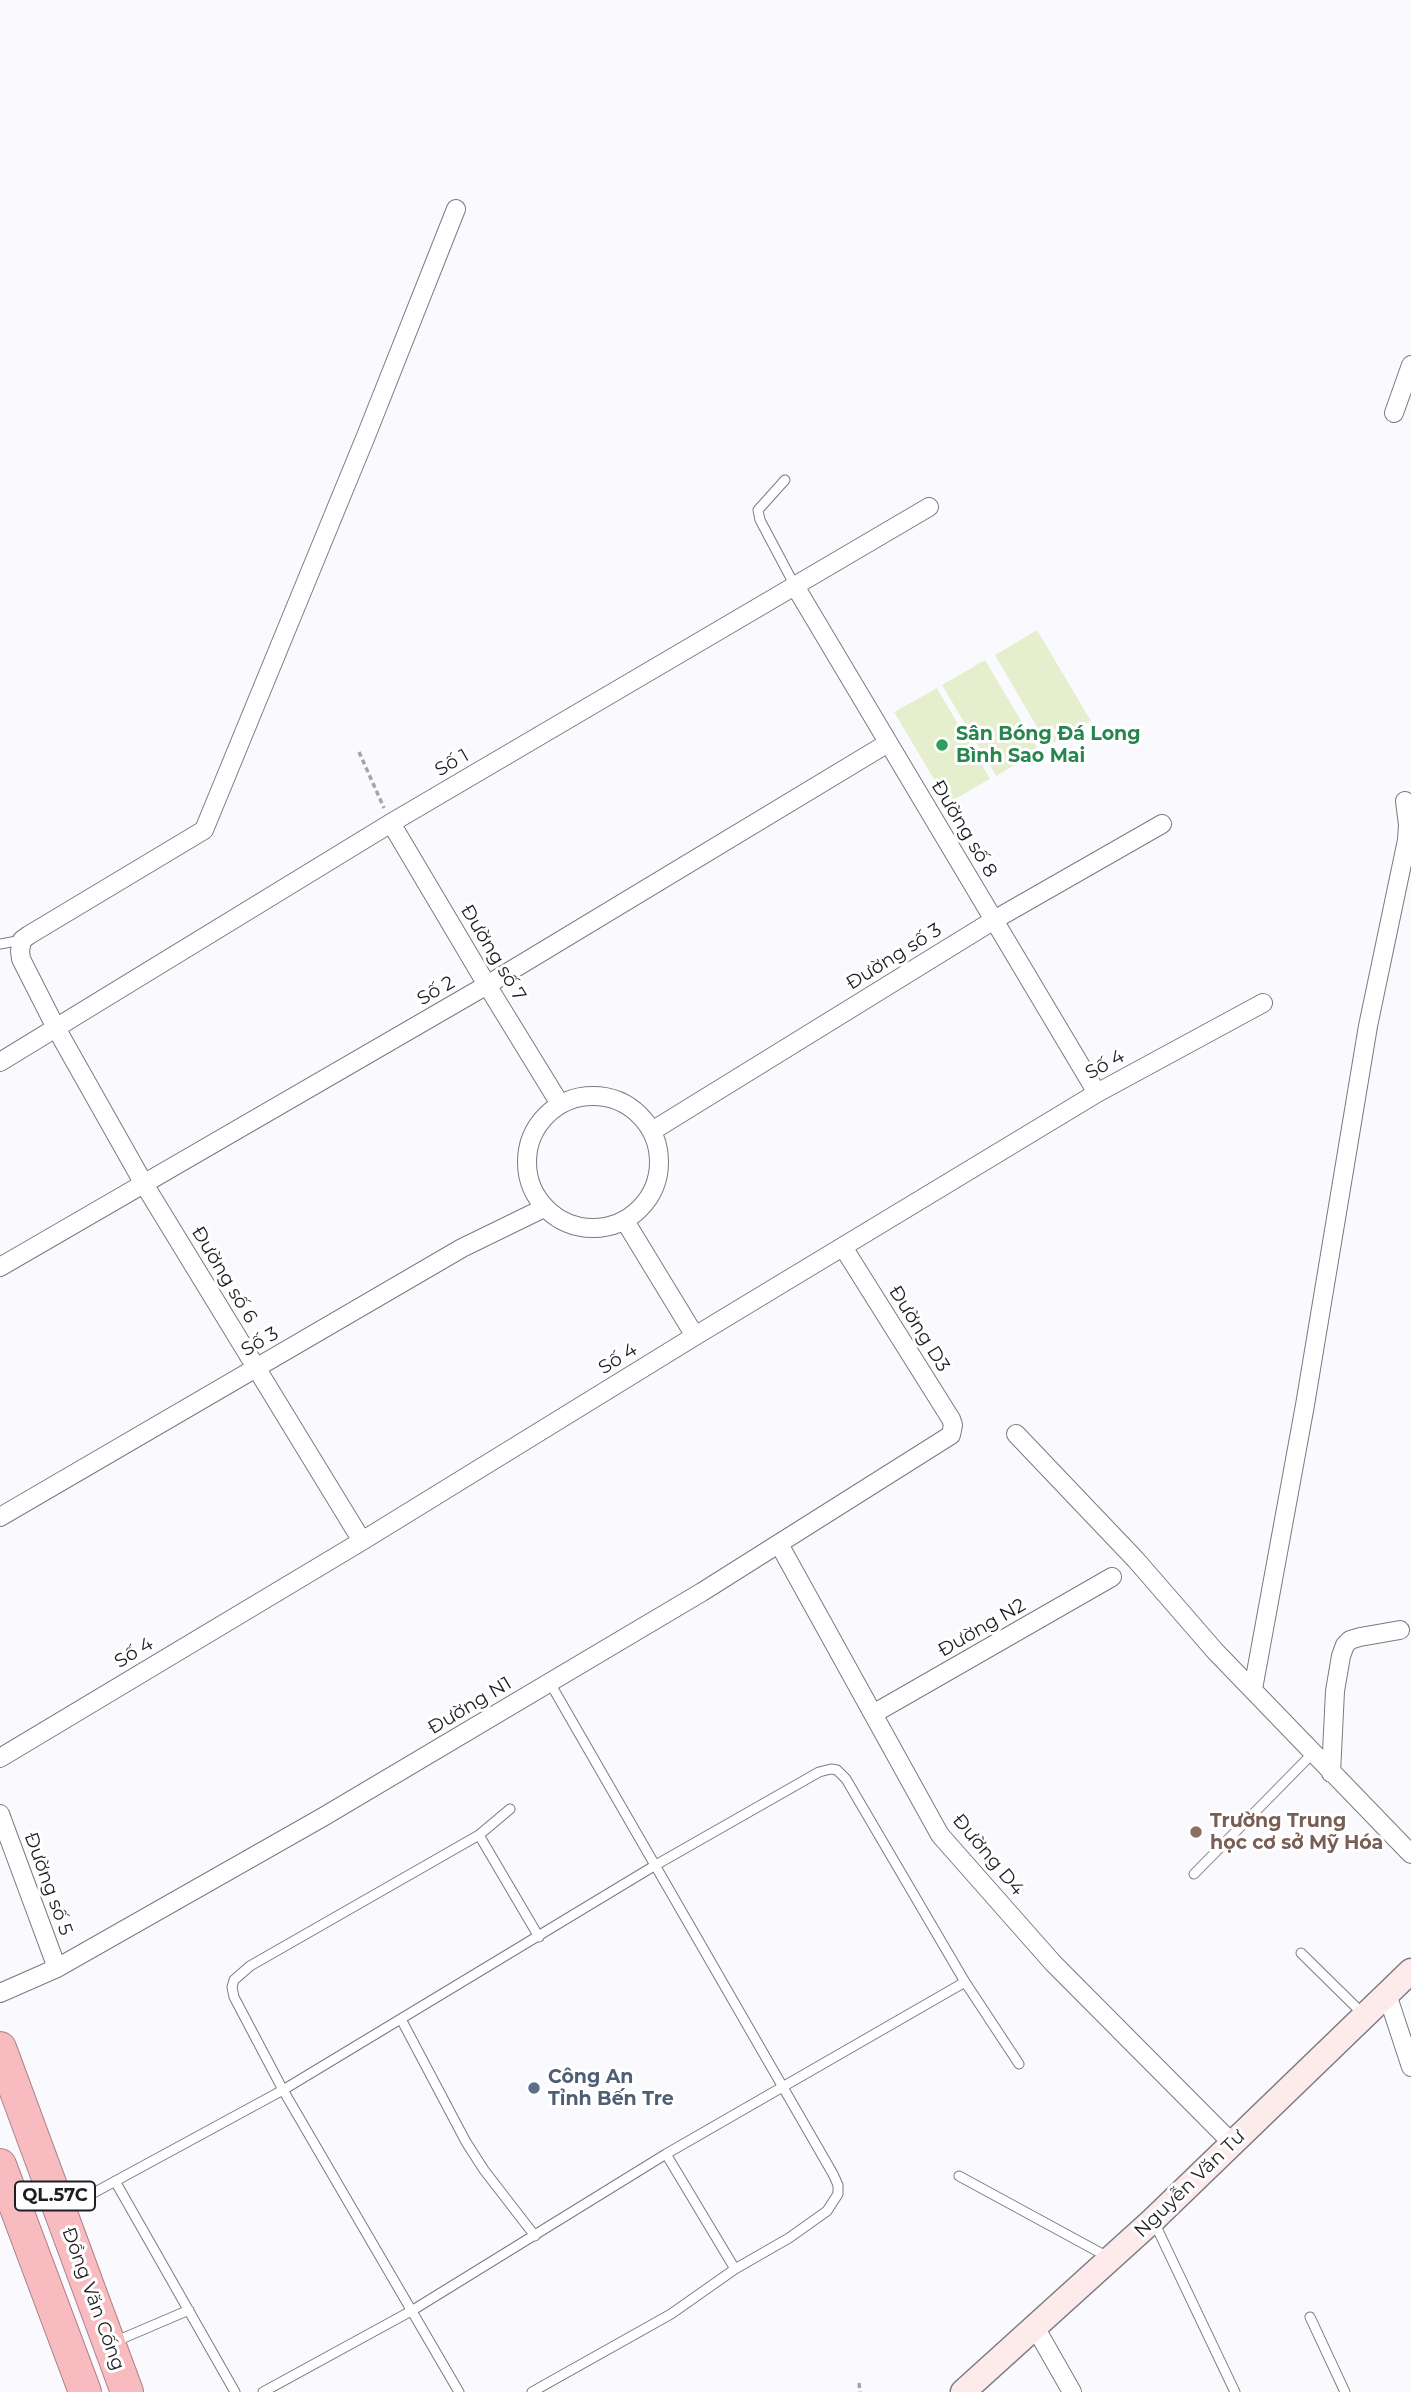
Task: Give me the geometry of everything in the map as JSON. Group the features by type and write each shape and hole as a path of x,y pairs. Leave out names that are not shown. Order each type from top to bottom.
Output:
{"highway":[{"name":"Đồng Văn Cống","path":"0,2048 127,2392"},
{"name":"Đồng Văn Cống","path":"0,2165 85,2392"},
{"path":"72,2358 109,2344"}],"main road":[{"name":"Nguyễn Văn Tư","path":"963,2392 1112,2259 1411,1971"}],"street":[{"path":"22,940 204,830 456,209"},
{"path":"1394,413 1411,365"},
{"name":"Số 1","path":"0,1062 391,823 929,508"},
{"name":"Đường số 8","path":"795,586 1097,1093"},
{"name":"Số 2","path":"0,1267 487,985 888,743"},
{"path":"1254,1689 1368,1026 1407,841 1405,801"},
{"name":"Đường số 7","path":"391,823 560,1104"},
{"name":"Đường số 3","path":"652,1131 994,920 1162,824"},
{"name":"Đường số 6","path":"22,940 21,958 55,1028 144,1184 362,1541"},
{"name":"Số 4","path":"0,1758 1097,1093 1263,1003"},
{"path":"601,1096 622,1102 639,1115 652,1131 658,1147 660,1165 657,1181 650,1197 639,1211 625,1221 597,1229 568,1224 544,1208 530,1188 526,1164 529,1140 541,1120 560,1104 580,1097 601,1096"},
{"name":"Số 3","path":"0,1517 462,1248 544,1208"},
{"path":"625,1221 695,1336"},
{"name":"Đường D3","path":"843,1247 951,1419 951,1435"},
{"path":"1016,1434 1136,1560 1216,1651 1411,1854"},
{"name":"Đường N1","path":"0,1993 57,1968 323,1818 779,1544 951,1435"},
{"name":"Đường D4","path":"779,1544 940,1835 1053,1963 1232,2143"},
{"name":"Đường N2","path":"873,1714 1112,1577"},
{"path":"1331,1773 1335,1691 1345,1645 1360,1637 1400,1630"},
{"name":"Đường số 5","path":"0,1814 57,1968"},
{"path":"1387,1994 1411,2067"},
{"path":"1035,2327 1072,2392"}],"lane":[{"path":"785,480 758,510 760,520 795,586"},
{"path":"0,944 22,940"},
{"path":"532,2392 671,2314 735,2269 789,2238 827,2211 838,2194 838,2185 833,2174 550,1683"},
{"path":"1194,1874 1313,1753"},
{"path":"60,2211 283,2090 654,1866 819,1772 831,1769 837,1770 846,1779 965,1982 1019,2064"},
{"path":"459,2392 283,2090 234,1997 234,1980 250,1966 479,1835 510,1809"},
{"path":"479,1835 539,1937"},
{"path":"1301,1953 1364,2015"},
{"path":"262,2392 413,2310 666,2154 965,1982"},
{"path":"401,2019 466,2142 484,2170 535,2235"},
{"path":"666,2154 735,2269"},
{"path":"959,2176 1112,2259"},
{"path":"116,2181 235,2392"},
{"path":"1153,2220 1236,2392"},
{"path":"109,2344 189,2310"},
{"path":"1310,2317 1345,2392"}],"path":[{"path":"359,752 391,823"},
{"path":"859,2383 860,2392"}],"green space":[{"path":"1037,630 1091,721 1048,746 995,655"},
{"path":"985,660 1039,751 996,776 942,685"},
{"name":"Sân Bóng Đá Long Bình Sao Mai","path":"937,688 990,779 948,803 894,712"}],"place":[{"name":"Sân Bóng Đá Long Bình Sao Mai","path":"942,745"},
{"name":"Trường Trung học cơ sở Mỹ Hóa","path":"1196,1832"},
{"name":"Công An Tỉnh Bến Tre","path":"534,2088"}]}
